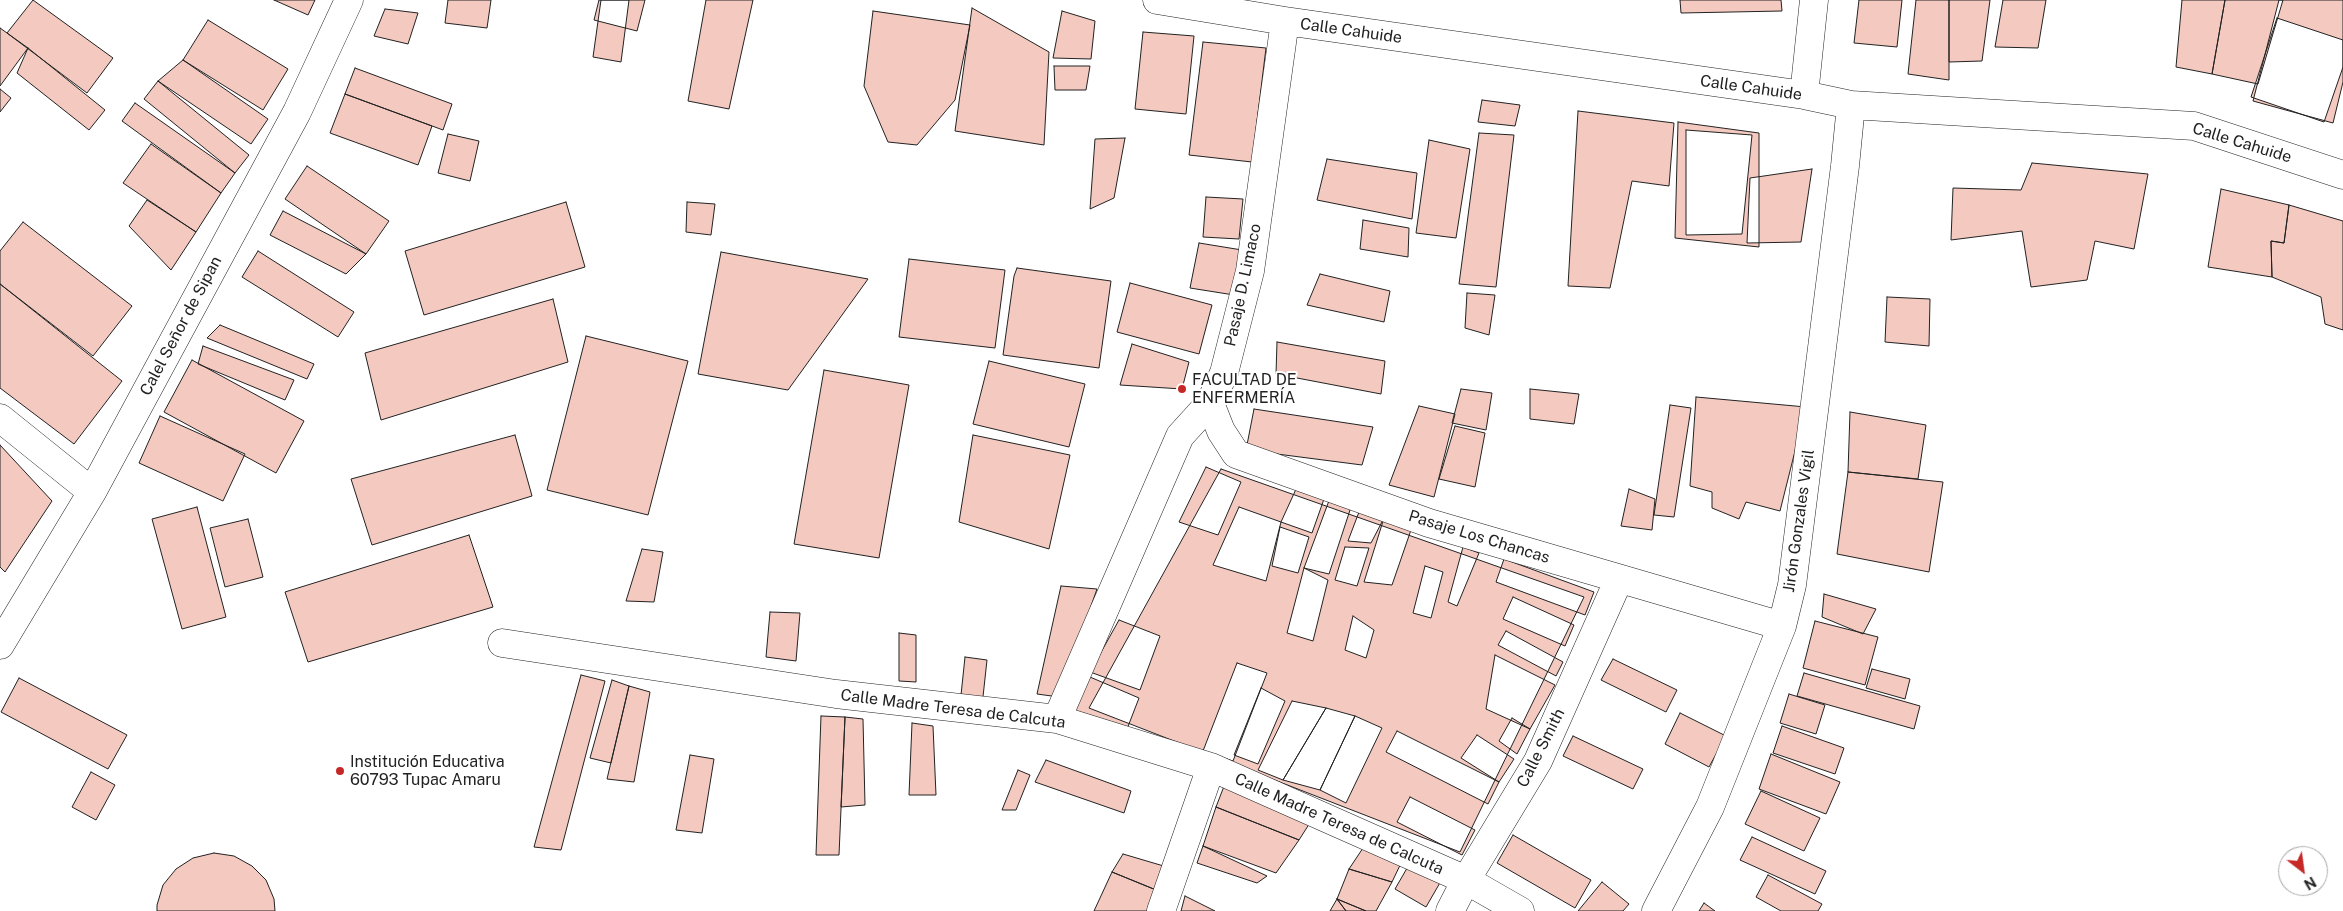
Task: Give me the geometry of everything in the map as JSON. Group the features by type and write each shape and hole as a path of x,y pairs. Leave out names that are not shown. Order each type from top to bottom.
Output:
{"street":[{"name":"Calel Señor de Sipan","path":"0,645 92,492 297,112 349,0"},
{"name":"Calle Cahuide","path":"1157,0 1285,21 1804,96 1851,105 2194,126 2343,175"},
{"path":"1804,96 1814,0"},
{"name":"Pasaje D. Limaco","path":"1057,719 1180,436 1210,402 1224,374 1250,271 1285,21"},
{"name":"Jirón Gonzales Vigil","path":"1656,911 1710,807 1782,626 1792,585 1851,105"},
{"name":"Pasaje Los Chancas","path":"1210,402 1221,430 1236,454 1429,523 1782,626"},
{"path":"0,418 92,492"},
{"name":"Calle Smith","path":"1450,911 1466,880 1538,761 1619,578"},
{"name":"Calle Madre Teresa de Calcuta","path":"502,643 836,694 1057,719 1211,767 1466,880 1520,911"},
{"path":"1161,911 1211,767"}],"building":[{"path":"33,0 113,58 87,93 7,33"},
{"path":"274,0 315,0 308,15"},
{"path":"448,0 491,0 487,28 445,23"},
{"path":"599,0 645,0 637,31 594,20"},
{"path":"601,0 629,0 621,62 593,57"},
{"path":"706,0 753,0 729,109 688,101"},
{"path":"1680,0 1781,0 1782,11 1681,13"},
{"path":"1859,0 1902,0 1897,47 1854,43"},
{"path":"1916,0 1949,0 1949,80 1908,74"},
{"path":"1949,0 1990,0 1982,61 1949,62"},
{"path":"2003,0 2046,0 2038,48 1995,47"},
{"path":"2182,0 2225,0 2212,74 2176,67"},
{"path":"2225,0 2283,0 2258,84 2212,74"},
{"path":"2279,0 2343,0 2343,82 2333,123 2253,101"},
{"path":"972,8 1049,52 1044,145 955,131"},
{"path":"385,9 418,13 408,44 374,36"},
{"path":"873,11 970,25 955,100 917,145 888,142 864,86"},
{"path":"1062,11 1095,21 1091,59 1053,58"},
{"path":"2277,18 2343,40 2343,67 2324,122 2251,97"},
{"path":"208,20 288,69 263,110 183,60"},
{"path":"0,28 28,48 0,86"},
{"path":"1143,32 1194,36 1186,114 1135,109"},
{"path":"1203,42 1266,48 1252,162 1189,155"},
{"path":"28,48 105,110 89,130 17,73"},
{"path":"183,60 268,119 251,144 158,81"},
{"path":"1054,66 1090,66 1086,90 1055,90"},
{"path":"355,68 452,104 443,130 345,94"},
{"path":"158,81 249,155 235,173 144,99"},
{"path":"0,89 11,98 0,112"},
{"path":"345,94 432,126 418,165 330,133"},
{"path":"1482,100 1520,105 1515,126 1478,122"},
{"path":"135,103 235,173 221,193 122,121"},
{"path":"1578,111 1674,123 1669,186 1632,181 1610,288 1568,286"},
{"path":"1678,122 1759,133 1759,247 1675,238"},
{"path":"1686,130 1752,135 1742,234 1686,235"},
{"path":"1479,133 1514,135 1496,287 1459,284"},
{"path":"448,134 479,141 470,181 438,173"},
{"path":"1125,138 1114,198 1090,209 1095,139"},
{"path":"1429,140 1470,149 1456,238 1416,233"},
{"path":"151,144 221,193 196,232 123,183"},
{"path":"1327,159 1417,173 1412,219 1317,200"},
{"path":"2032,163 2148,174 2134,249 2095,241 2087,280 2031,287 2022,231 1951,240 1953,188 2021,190"},
{"path":"307,166 389,221 366,254 285,199"},
{"path":"1812,169 1801,242 1747,243 1750,178"},
{"path":"2221,189 2289,205 2284,243 2271,241 2272,277 2208,267"},
{"path":"1206,197 1243,199 1239,239 1203,237"},
{"path":"147,200 196,232 171,270 129,226"},
{"path":"566,202 585,267 424,315 405,251"},
{"path":"687,202 715,204 711,235 686,232"},
{"path":"2289,205 2343,221 2343,330 2325,324 2321,297 2272,277 2271,241 2284,243"},
{"path":"283,211 366,254 346,274 270,235"},
{"path":"1363,220 1409,228 1408,257 1360,249"},
{"path":"23,222 132,306 93,356 0,284 0,251"},
{"path":"1199,243 1242,250 1234,295 1190,288"},
{"path":"258,251 354,312 338,337 242,277"},
{"path":"721,252 868,279 788,390 698,374"},
{"path":"909,259 1005,270 995,348 899,337"},
{"path":"1017,268 1111,281 1099,368 1003,355 1014,276"},
{"path":"1320,274 1390,291 1384,322 1307,305"},
{"path":"1130,283 1212,305 1199,354 1117,332"},
{"path":"0,284 122,381 74,444 0,388"},
{"path":"1467,293 1495,295 1489,335 1465,328"},
{"path":"1887,297 1930,299 1929,346 1885,342"},
{"path":"553,299 568,362 381,420 365,353"},
{"path":"220,325 314,364 307,379 207,338"},
{"path":"586,336 688,361 648,515 547,490"},
{"path":"1277,342 1385,361 1381,394 1276,374"},
{"path":"1132,344 1189,362 1182,389 1120,385"},
{"path":"203,346 294,380 285,400 198,364"},
{"path":"192,360 304,421 276,473 164,412"},
{"path":"989,361 1085,384 1069,447 973,424"},
{"path":"824,370 909,385 879,558 794,544"},
{"path":"1461,389 1492,393 1486,430 1452,423"},
{"path":"1530,389 1579,394 1574,424 1530,419"},
{"path":"1696,397 1806,407 1780,511 1746,502 1739,519 1712,508 1712,492 1690,486"},
{"path":"1670,405 1691,408 1674,517 1654,515"},
{"path":"1419,406 1455,414 1434,497 1389,485"},
{"path":"1254,409 1373,427 1362,465 1246,450"},
{"path":"1850,412 1926,425 1918,479 1848,472"},
{"path":"160,416 245,454 223,501 139,463"},
{"path":"1455,426 1485,433 1475,487 1439,479"},
{"path":"515,435 532,496 372,545 351,479"},
{"path":"973,435 1070,455 1049,549 959,522"},
{"path":"0,445 52,501 5,572 0,567"},
{"path":"1206,467 1241,482 1218,535 1179,522"},
{"path":"1221,469 1584,597 1460,852 1089,708"},
{"path":"1848,472 1943,482 1929,572 1837,554"},
{"path":"1297,487 1324,499 1312,533 1281,522"},
{"path":"1629,489 1655,499 1652,530 1621,526"},
{"path":"1330,498 1351,507 1329,574 1304,568"},
{"path":"197,507 226,617 182,629 152,519"},
{"path":"1239,507 1281,522 1266,581 1213,565"},
{"path":"1359,512 1384,518 1371,543 1348,541"},
{"path":"1384,518 1412,527 1392,585 1364,582"},
{"path":"248,519 263,577 225,587 210,528"},
{"path":"1280,527 1309,537 1298,573 1272,566"},
{"path":"469,535 493,607 308,662 285,592"},
{"path":"1345,547 1369,548 1357,586 1335,580"},
{"path":"1463,547 1479,553 1457,606 1448,602"},
{"path":"642,549 663,552 654,602 626,601"},
{"path":"1504,559 1594,592 1585,615 1496,582"},
{"path":"1425,566 1443,572 1431,618 1413,613"},
{"path":"1304,568 1328,580 1313,641 1287,633"},
{"path":"1061,586 1097,589 1059,697 1037,694"},
{"path":"1824,594 1876,609 1863,634 1822,617"},
{"path":"1513,597 1574,625 1565,646 1503,619"},
{"path":"770,612 800,613 796,661 766,657"},
{"path":"1353,616 1374,630 1366,658 1345,650"},
{"path":"1119,620 1160,636 1140,690 1090,672"},
{"path":"1815,621 1878,637 1865,685 1803,668"},
{"path":"1506,631 1563,662 1556,676 1498,645"},
{"path":"899,633 916,635 916,682 899,681"},
{"path":"1495,655 1555,685 1530,729 1486,709"},
{"path":"965,657 987,660 982,706 961,695"},
{"path":"1613,659 1677,690 1666,712 1601,680"},
{"path":"1237,663 1267,673 1233,761 1203,751"},
{"path":"1872,669 1910,679 1905,699 1866,688"},
{"path":"1804,673 1920,706 1914,729 1797,696"},
{"path":"581,675 605,681 561,850 534,847"},
{"path":"1090,677 1139,698 1127,729 1073,713"},
{"path":"19,678 127,735 108,769 1,712"},
{"path":"612,680 629,686 611,763 590,758"},
{"path":"629,686 650,692 634,782 607,779"},
{"path":"1261,688 1285,701 1258,764 1234,755"},
{"path":"1789,694 1825,705 1816,734 1780,723"},
{"path":"1292,701 1326,708 1283,780 1258,770"},
{"path":"1326,708 1355,716 1320,790 1283,780"},
{"path":"1680,713 1726,736 1709,767 1665,744"},
{"path":"821,716 845,717 839,855 816,855"},
{"path":"1355,716 1382,728 1346,803 1320,790"},
{"path":"845,717 863,719 865,805 841,807"},
{"path":"1512,718 1530,729 1517,754 1499,741"},
{"path":"912,723 933,726 936,795 909,795"},
{"path":"1782,726 1844,748 1835,774 1773,753"},
{"path":"1397,731 1499,782 1488,804 1386,752"},
{"path":"1477,735 1514,759 1499,782 1461,758"},
{"path":"1573,736 1643,769 1633,789 1563,756"},
{"path":"1771,754 1840,782 1826,814 1759,789"},
{"path":"690,755 714,759 702,833 676,830"},
{"path":"1046,760 1131,791 1124,813 1035,782"},
{"path":"1018,770 1030,775 1016,810 1002,810"},
{"path":"91,772 115,785 96,820 72,807"},
{"path":"1226,781 1313,818 1299,840 1216,807"},
{"path":"1761,791 1820,818 1804,851 1745,824"},
{"path":"1410,797 1475,830 1462,855 1397,822"},
{"path":"1216,807 1299,840 1276,873 1203,846"},
{"path":"1513,835 1591,880 1575,908 1497,863"},
{"path":"1752,837 1826,871 1815,894 1740,860"},
{"path":"1367,842 1403,859 1392,882 1349,869"},
{"path":"1203,846 1267,876 1257,883 1197,863"},
{"path":"214,853 234,856 252,866 266,880 274,899 275,911 157,911 163,885 176,869 193,858"},
{"path":"1123,854 1167,867 1161,892 1112,872"},
{"path":"1410,863 1441,881 1426,907 1395,889"},
{"path":"1349,869 1392,882 1376,911 1366,911 1337,899"},
{"path":"1112,872 1161,892 1154,911 1094,911"},
{"path":"1768,875 1822,904 1818,911 1781,911 1756,897"},
{"path":"1602,882 1629,904 1623,911 1578,911"},
{"path":"1185,896 1215,911 1181,911"},
{"path":"1337,899 1366,911 1346,911"},
{"path":"1337,899 1346,911 1330,911"},
{"path":"1704,903 1715,911 1699,911"}],"place":[{"name":"FACULTAD DE ENFERMERÍA","path":"1182,389"},
{"name":"Institución Educativa 60793 Tupac Amaru","path":"340,771"}]}
